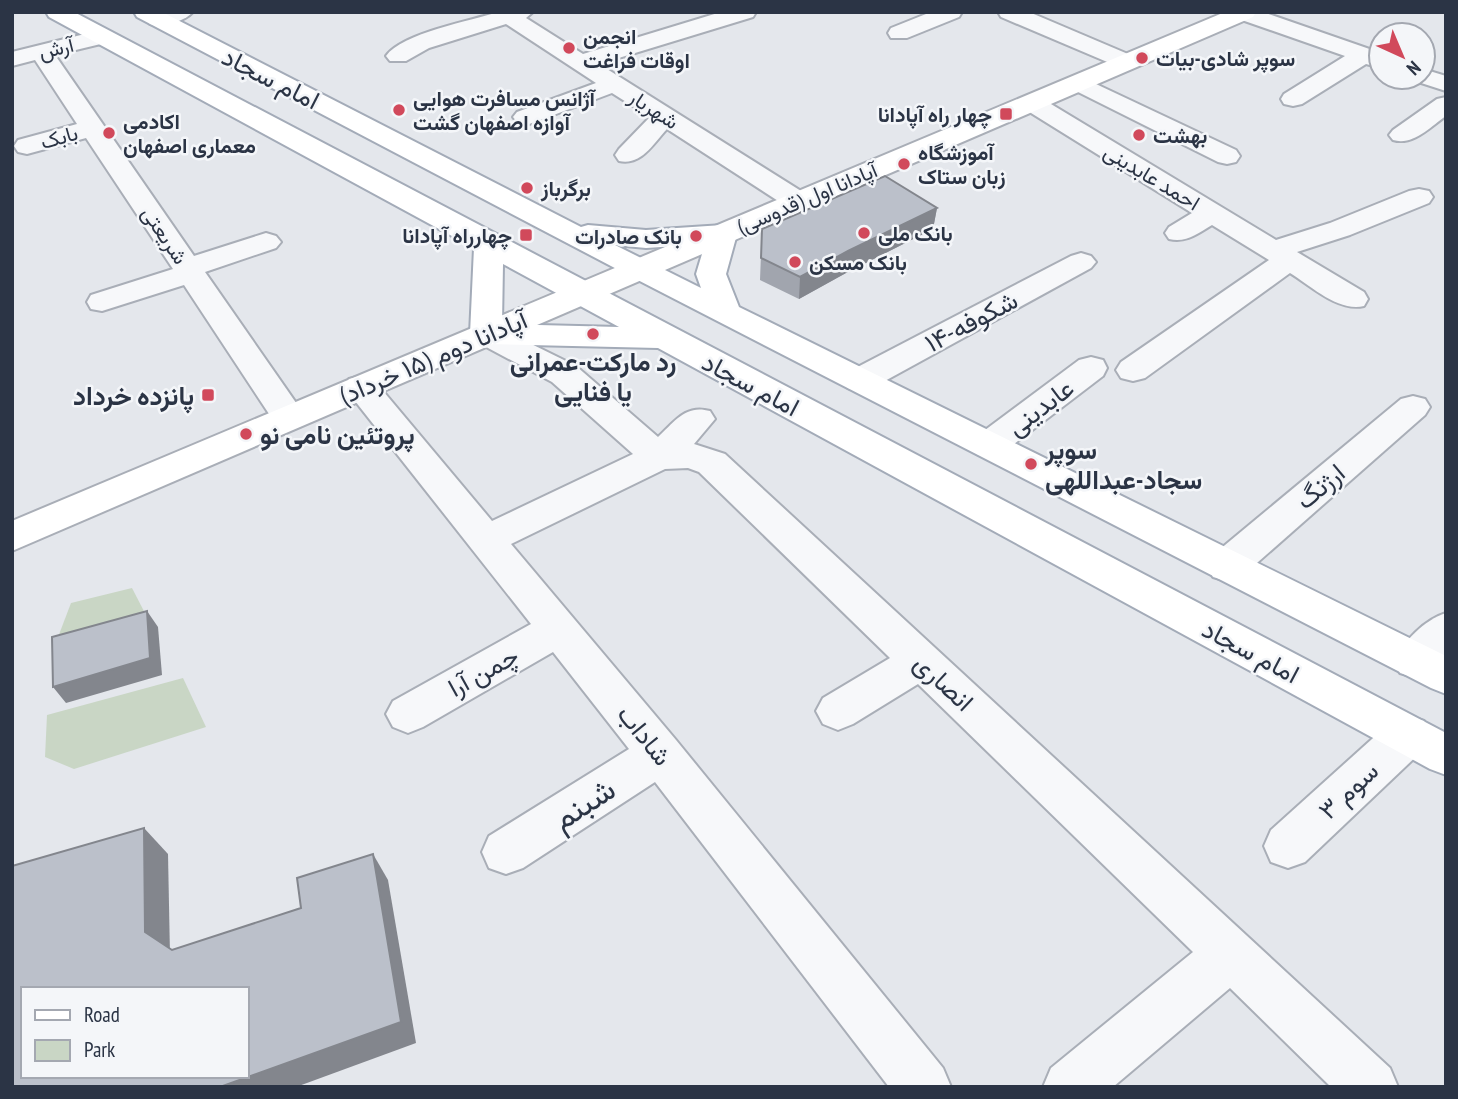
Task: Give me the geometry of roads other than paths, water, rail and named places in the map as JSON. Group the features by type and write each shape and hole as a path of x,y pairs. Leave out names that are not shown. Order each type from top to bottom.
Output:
{"main road":[{"name":"امام سجاد","path":"57,12 1427,745"},
{"name":"آپادانا اول (قدوسی)","path":"641,270 1244,12"},
{"name":"امام سجاد","path":"162,14 344,116 641,270 1430,668"},
{"path":"295,140 344,116"},
{"path":"564,229 596,236 646,239 723,234 711,274 726,313"},
{"path":"489,243 486,334 667,338"},
{"path":"584,294 641,270"},
{"name":"آپادانا دوم (۱۵ خرداد)","path":"12,537 584,294"}],"street":[{"path":"580,62 745,12"},
{"path":"899,33 951,12"},
{"path":"1244,12 1337,36 1367,55"},
{"path":"398,56 421,43 515,14"},
{"name":"شهریار","path":"515,14 580,62 799,202"},
{"path":"1021,14 1127,62"},
{"name":"آرش","path":"12,60 101,37"},
{"name":"شریعتی","path":"41,52 289,418"},
{"path":"1293,99 1367,61"},
{"path":"526,117 614,83"},
{"path":"1079,83 1227,156"},
{"name":"احمد عابدینی","path":"1032,103 1353,299"},
{"path":"1402,135 1446,104"},
{"path":"628,156 665,116"},
{"name":"بابک","path":"27,146 92,128"},
{"path":"1133,370 1281,255 1419,197"},
{"path":"1179,233 1212,213"},
{"path":"102,302 266,242"},
{"name":"۱۴-شکوفه","path":"860,380 1081,262"},
{"path":"486,334 564,374 659,457"},
{"name":"عابدینی","path":"989,445 1091,368"},
{"name":"شاداب","path":"361,387 660,754 914,1083"},
{"name":"ارژنگ","path":"1227,566 1413,407"},
{"path":"486,540 659,457 698,418"},
{"name":"انصاری","path":"659,457 690,455 712,463 1371,1087"},
{"name":"چمن آرا","path":"408,714 558,629"},
{"path":"1430,668 1446,629"},
{"path":"838,711 922,660"},
{"name":"سوم ۳","path":"1288,846 1427,745"},
{"name":"شبنم","path":"506,852 660,754"},
{"path":"1070,1087 1231,954"}],"place":[{"name":"انجمن اوقات فراغت","path":"569,48"},
{"name":"سوپر شادی-بیات","path":"1142,58"},
{"name":"آژانس مسافرت هوایی آوازه اصفهان گشت","path":"399,110"},
{"name":"چهار راه آپادانا","path":"1006,114"},
{"name":"اکادمی معماری اصفهان","path":"109,133"},
{"name":"بهشت","path":"1139,135"},
{"name":"آموزشگاه زبان ستاک","path":"904,164"},
{"name":"برگرباز","path":"527,188"},
{"name":"بانک ملی","path":"864,233"},
{"name":"چهارراه آپادانا","path":"526,235"},
{"name":"بانک صادرات","path":"696,236"},
{"name":"بانک مسکن","path":"795,262"},
{"name":"رد مارکت-عمرانی یا فنایی","path":"593,334"},
{"name":"پانزده خرداد","path":"208,395"},
{"name":"پروتئین نامی نو","path":"246,434"},
{"name":"سوپر سجاد-عبداللهی","path":"1031,464"}]}
